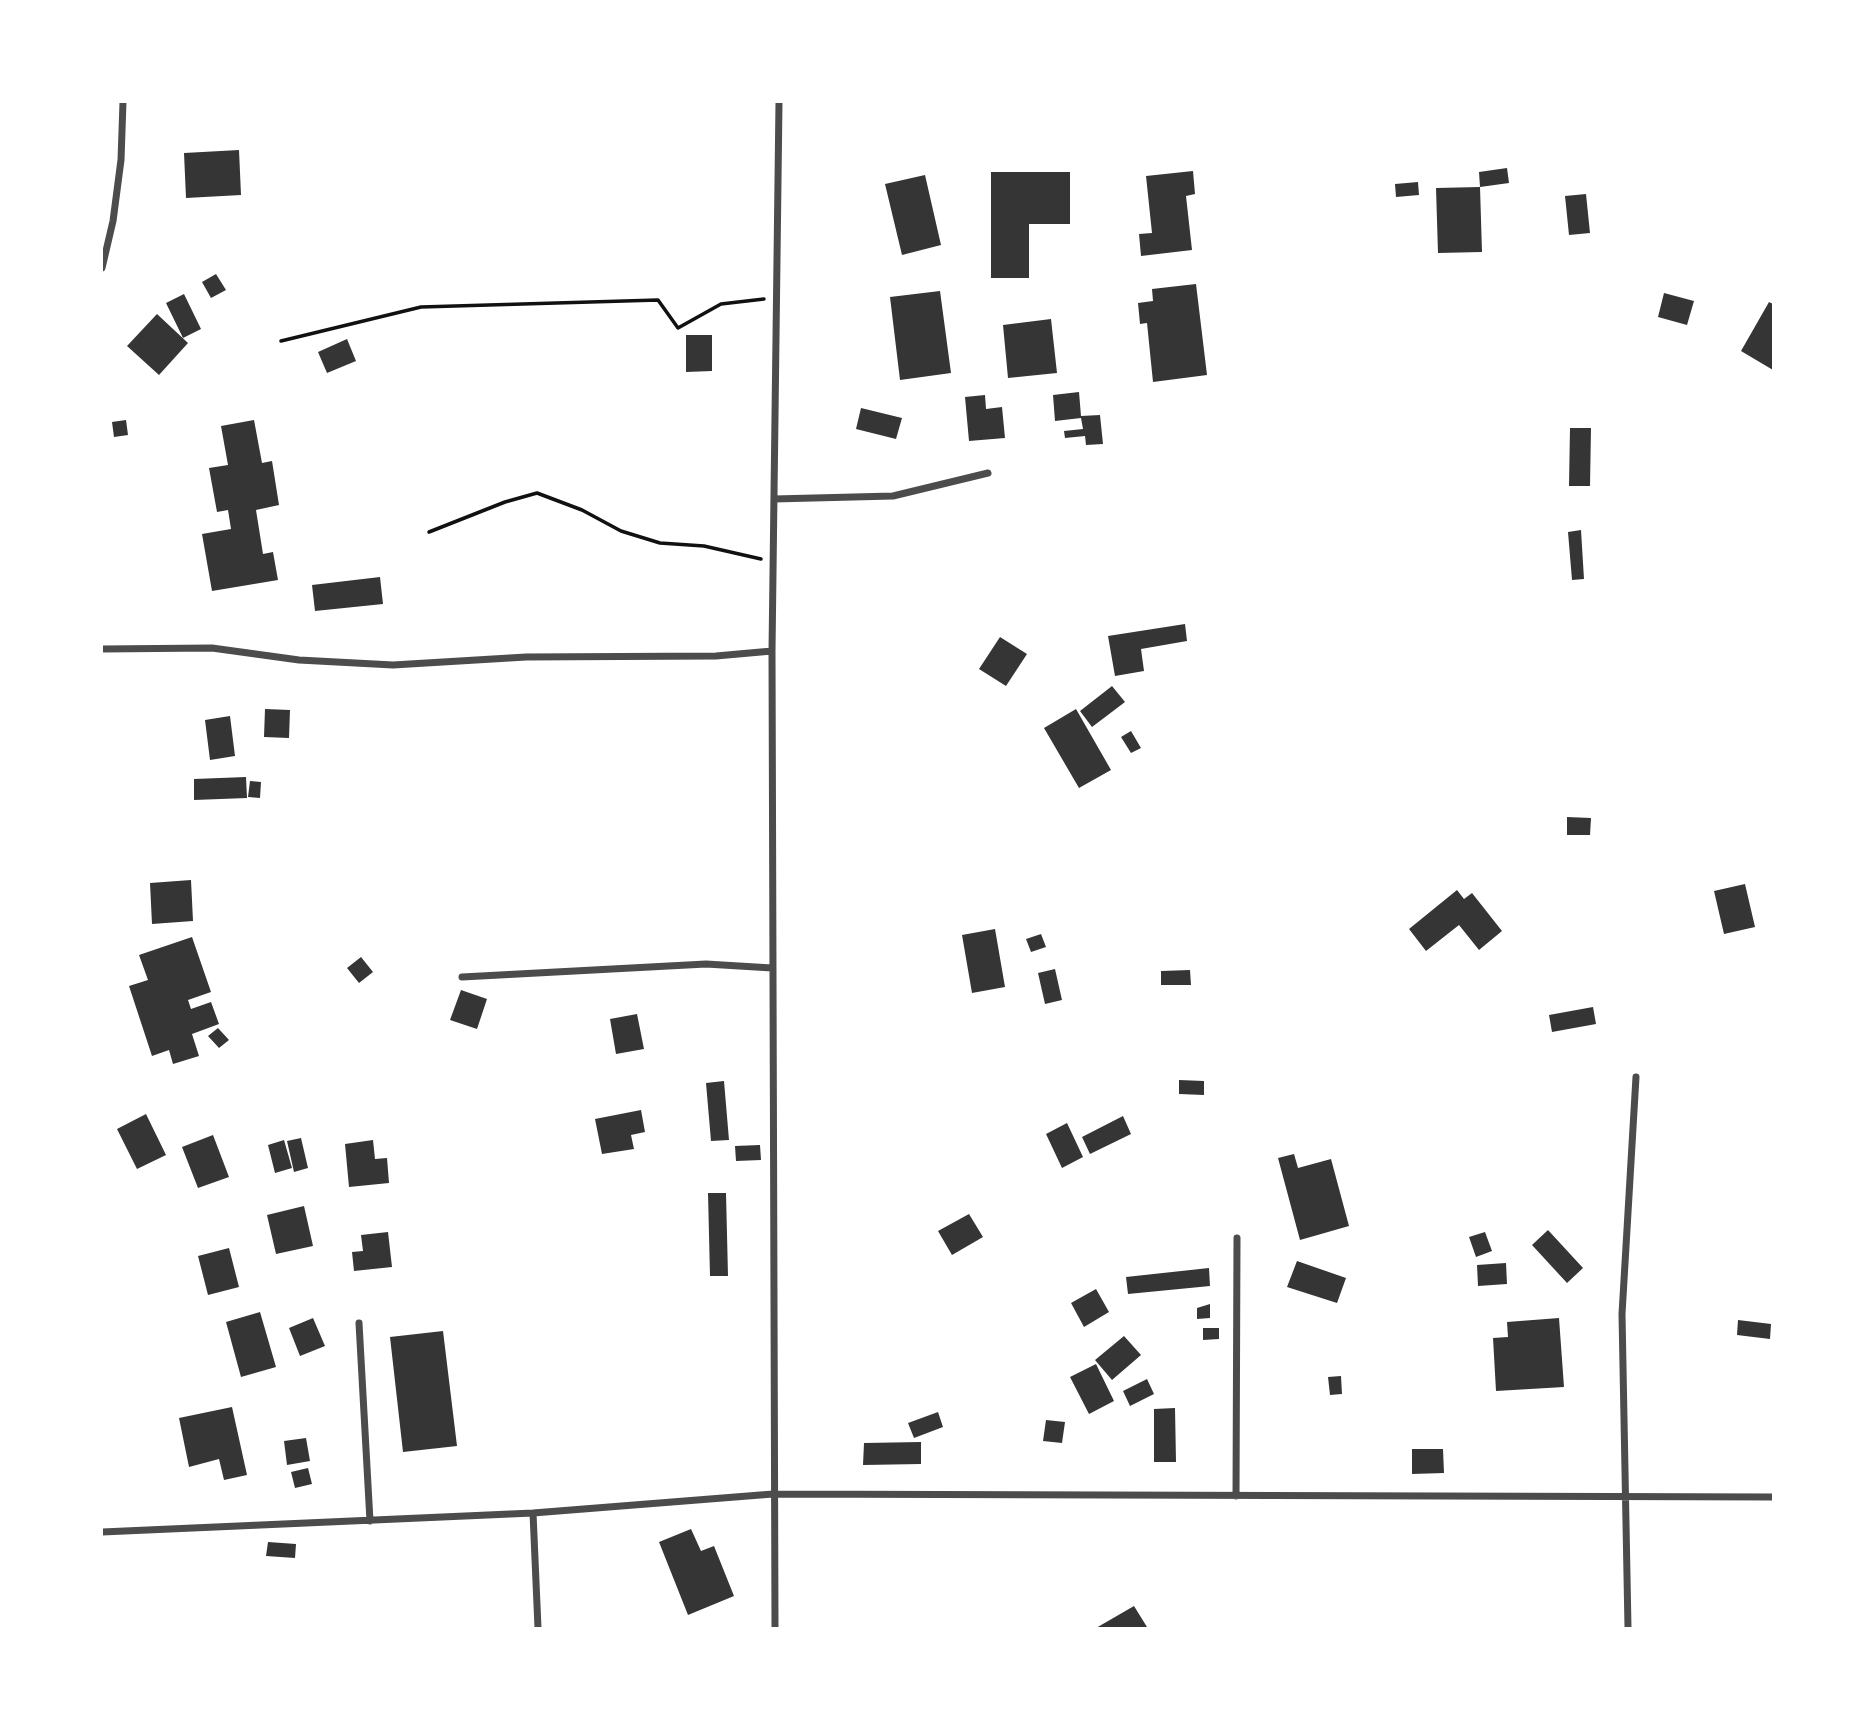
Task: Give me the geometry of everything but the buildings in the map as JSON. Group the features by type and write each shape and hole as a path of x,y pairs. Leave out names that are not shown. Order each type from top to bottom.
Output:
{"street":[{"path":"102,268 113,221 121,160 123,102"},
{"path":"775,1629 772,652 779,102"},
{"path":"774,499 893,496 988,473"},
{"path":"102,649 212,648 299,660 393,665 526,657 716,656 772,652"},
{"path":"462,977 705,964 772,968"},
{"path":"1628,1629 1622,1314 1636,1077"},
{"path":"1236,1496 1237,1238"},
{"path":"359,1323 370,1521"},
{"path":"102,1532 533,1513 773,1494 1773,1497"},
{"path":"533,1513 538,1629"}],"path":[{"path":"281,341 421,307 659,300 678,328 721,304 777,298"},
{"path":"429,532 505,502 537,493 582,510 621,531 660,543 704,546 773,562"}]}
